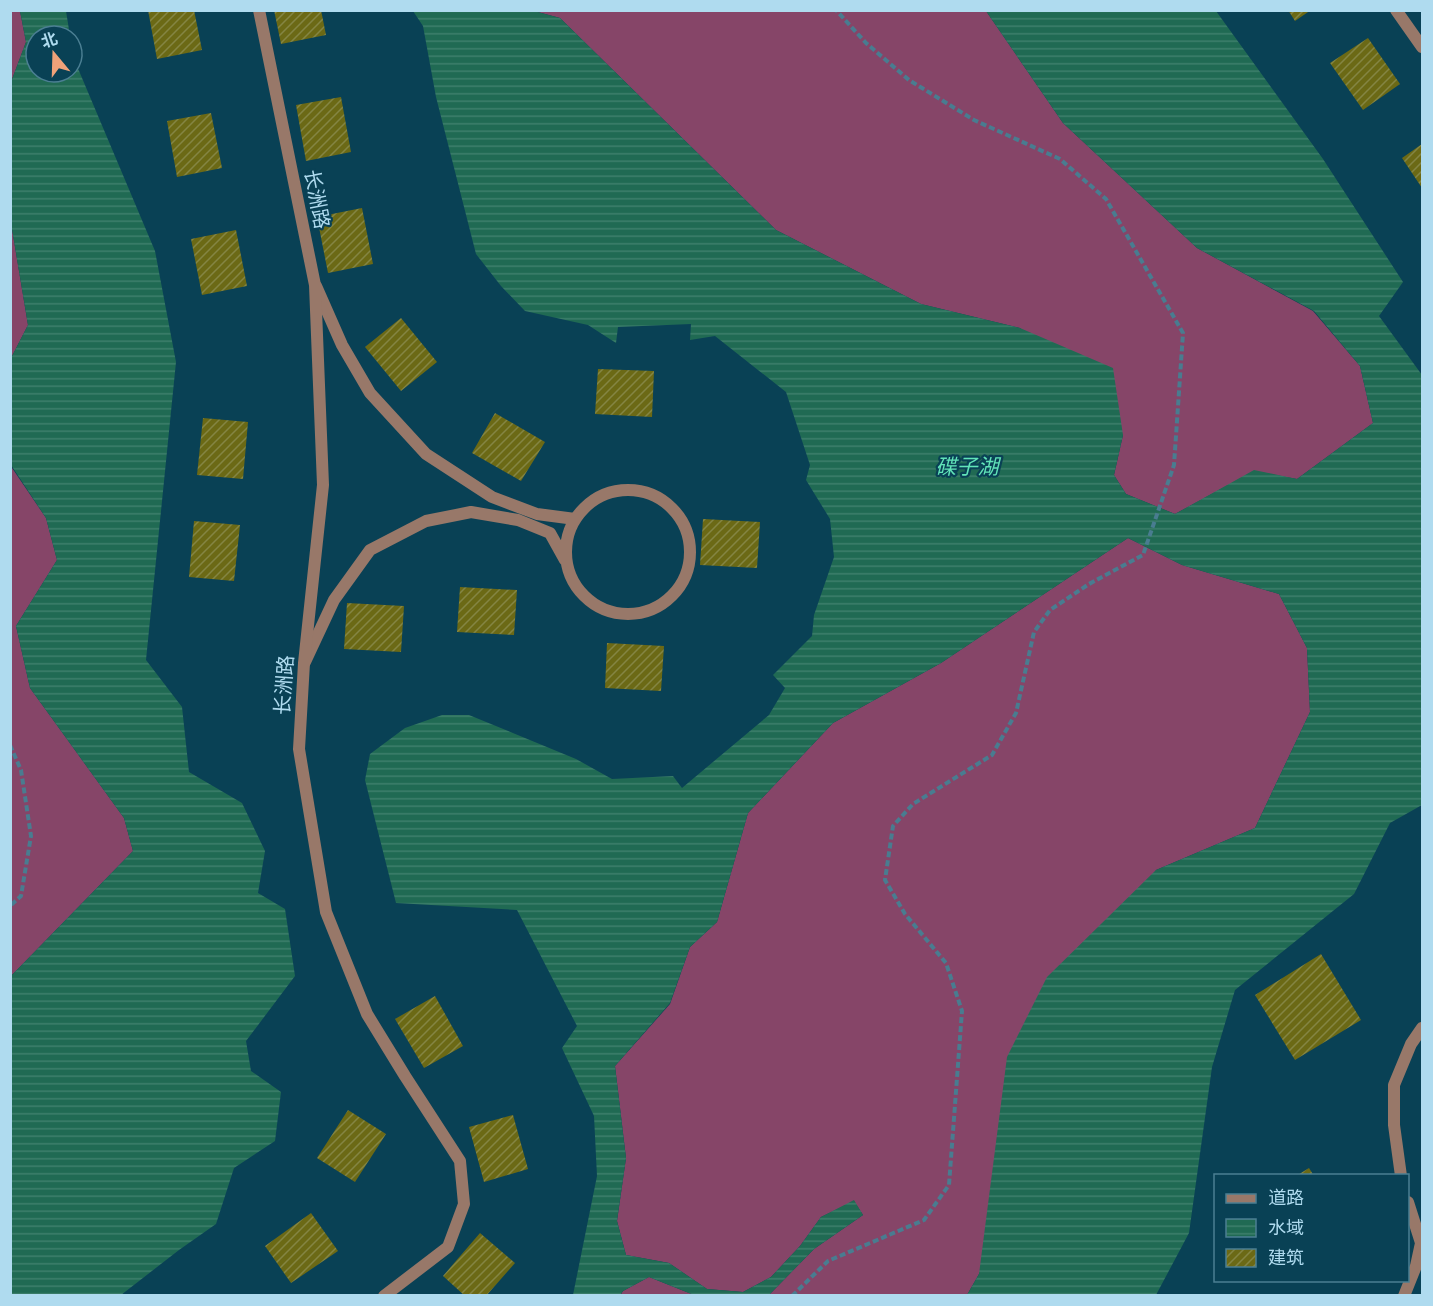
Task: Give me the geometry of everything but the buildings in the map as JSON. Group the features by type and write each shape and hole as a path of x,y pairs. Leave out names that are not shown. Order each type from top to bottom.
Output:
{"street":[{"name":"长洲路","path":"259,10 315,285 323,485 304,663 299,749 326,912 367,1014 460,1161 464,1204 448,1247 384,1296"},
{"path":"1396,10 1422,47"},
{"path":"315,285 342,345 370,393 426,454 492,497 537,514 575,519"},
{"path":"304,663 334,600 370,549 426,520 471,512 518,520 550,533 581,594 591,603 624,615 646,612 659,607 681,587 690,565 689,533 679,514 671,505 652,493 633,489 602,495 584,507 575,519 566,540 566,562"},
{"path":"1401,1174 1394,1125 1394,1085 1411,1044 1422,1028"},
{"path":"1404,1296 1416,1266 1420,1243 1409,1208"}],"path":[{"path":"792,1296 828,1261 924,1221 949,1185 962,1011 946,963 905,914 885,880 893,826 913,804 992,755 1016,713 1034,632 1050,610 1089,584 1143,555 1174,465 1183,333 1106,200 1060,159 975,120 909,80 866,43 836,10"},
{"path":"10,745 21,770 31,836 21,896 10,906"}],"shaded area":[{"path":"11,11 20,11 24,47 11,82"},
{"path":"534,11 986,11 1063,123 1197,248 1313,311 1360,366 1373,423 1297,479 1254,471 1175,514 1126,494 1114,475 1123,435 1020,328 921,304 776,230 560,18"},
{"path":"10,217 28,325 11,358 10,358"},
{"path":"10,465 46,518 57,560 16,626 30,688 124,818 133,851 11,976"},
{"path":"1128,538 1182,565 1279,594 1307,648 1310,712 1255,828 1156,870 979,1274 967,1295 769,1295 814,1249 863,1215 854,1201 821,1217 800,1246 771,1277 743,1292 707,1289 669,1263 626,1255 617,1221 626,1158 615,1066 670,1004 690,947 717,922 748,813 833,723 941,663"},
{"path":"649,1277 694,1295 620,1296 623,1291"}],"water":[{"path":"20,11 66,11 68,24 24,24 24,32"},
{"name":"碟子湖","path":"413,11 534,11 560,18 776,230 921,304 1020,328 1113,368 1123,435 1114,475 1126,494 1175,514 1254,470 1297,479 1373,423 1360,366 1314,311 1197,248 1063,123 986,11 1216,11 1323,159 1403,282 1379,316 1422,375 1422,805 1390,823 1354,894 1235,990 1212,1067 1189,1233 1156,1295 967,1295 979,1274 1007,1057 1047,977 1156,870 1255,828 1310,712 1307,648 1279,594 1182,565 1128,538 941,663 833,723 748,813 717,922 690,947 670,1003 615,1066 626,1158 617,1221 626,1255 669,1263 707,1289 743,1292 771,1277 800,1246 821,1217 854,1200 863,1215 814,1249 769,1295 694,1295 649,1277 623,1291 620,1295 573,1295 597,1176 594,1116 562,1048 577,1026 517,910 396,903 365,780 370,754 405,728 442,715 469,715 576,759 612,779 673,776 682,788 769,715 785,688 773,675 812,636 814,615 834,557 830,519 806,480 810,465 786,392 715,336 690,340 691,324 618,327 616,343 588,325 525,311 501,286 476,254 436,97 423,26"},
{"path":"24,47 24,84 84,83 155,251 176,362 146,660 182,707 189,772 242,803 265,851 258,893 285,909 295,976 246,1041 251,1071 281,1092 275,1141 234,1168 216,1224 121,1295 11,1295 11,976 133,851 124,818 30,688 16,626 57,560 46,518 11,465 11,358 28,325 10,217 11,82"}]}
